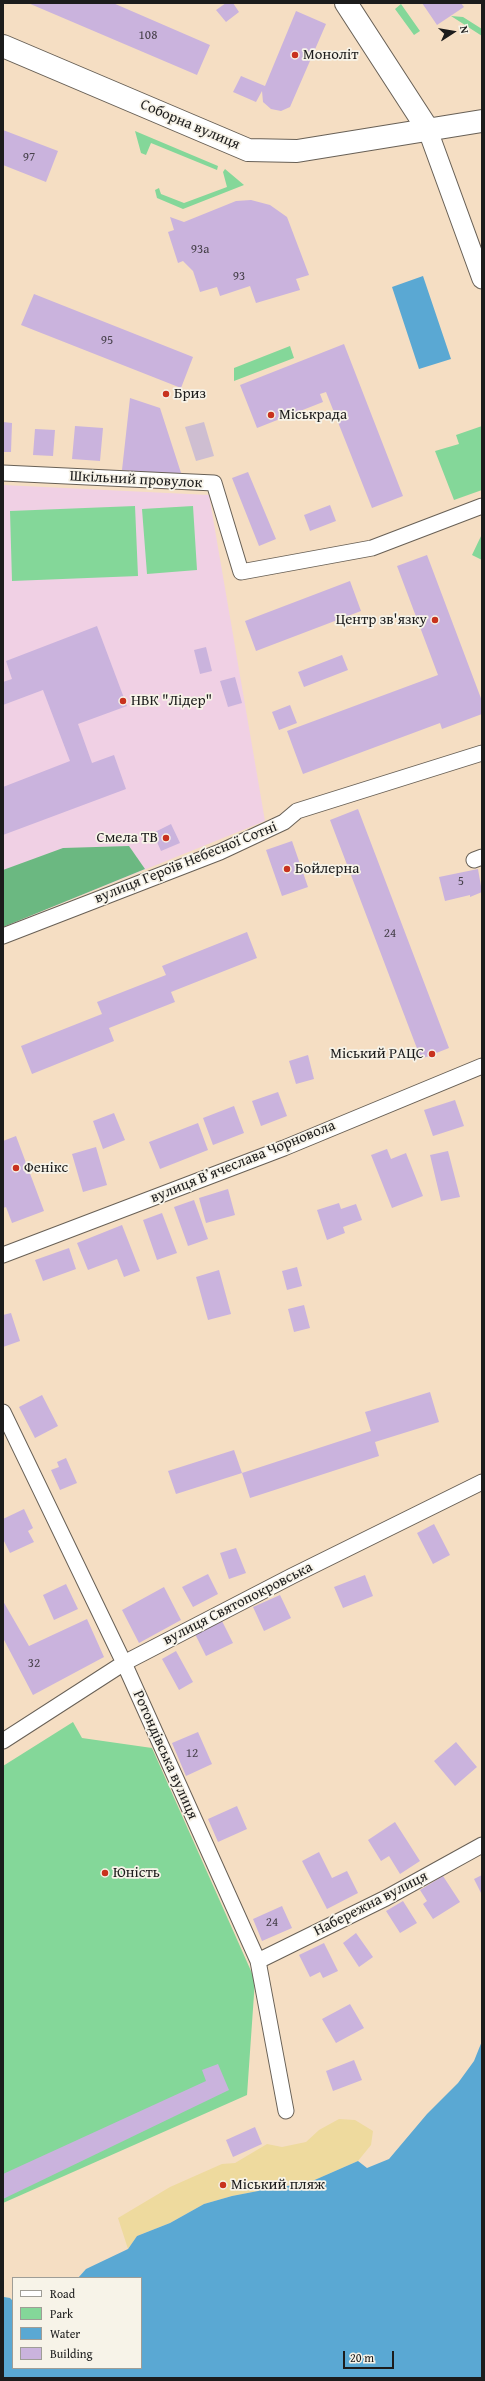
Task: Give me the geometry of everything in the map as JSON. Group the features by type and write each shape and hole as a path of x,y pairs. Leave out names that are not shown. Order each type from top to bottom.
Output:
{"main road":[{"path":"346,3 427,128"},
{"name":"Соборна вулиця","path":"3,46 248,150 297,151 427,128 482,121"}],"street":[{"path":"427,128 482,279"},
{"name":"Шкільний провулок","path":"3,473 214,483 241,572 372,548 482,506"},
{"name":"вулиця Героїв Небесної Сотні","path":"3,936 220,852 284,822 298,812 482,753"},
{"name":"вулиця Вʼячеслава Чорновола","path":"3,1255 284,1148 482,1066"},
{"name":"Ротондівська вулиця","path":"3,1412 124,1663 258,1961 286,2111"},
{"name":"вулиця Святопокровська","path":"3,1741 124,1663 292,1576 482,1482"},
{"name":"Набережна вулиця","path":"258,1961 386,1898 482,1845"}],"shaded area":[{"path":"204,422 214,456 196,461 185,427"},
{"name":"НВК \"Лідер\"","path":"3,485 209,495 265,821 3,927"}],"green space":[{"path":"401,4 420,31 414,35 395,9"},
{"path":"451,16 463,17 482,29 482,36"},
{"path":"135,131 218,166 217,170 151,143 146,155 141,153"},
{"path":"225,169 244,185 183,209 157,198 155,190 159,188 161,194 184,203 227,187 223,172"},
{"path":"290,346 294,358 234,381 234,368"},
{"path":"482,426 482,490 454,500 435,451 459,444 456,435"},
{"path":"135,506 138,576 12,581 10,511"},
{"path":"193,506 197,570 147,574 142,509"},
{"path":"482,534 482,560 472,555"},
{"path":"129,846 145,869 3,927 3,870 63,848"},
{"name":"Юність","path":"73,1722 82,1738 152,1748 255,1980 247,2095 3,2203 3,1766"}],"sand":[{"name":"Міський пляж","path":"339,2119 355,2120 373,2131 371,2145 358,2161 310,2182 265,2187 258,2191 232,2196 204,2204 170,2223 137,2236 128,2249 118,2218 170,2187 222,2164 235,2163 267,2144 282,2147 306,2142 319,2130"}],"water":[{"path":"423,276 451,359 419,369 392,287"},
{"path":"482,2041 482,2378 3,2378 4,2297 12,2300 12,2369 142,2369 142,2277 79,2277 86,2269 128,2249 137,2236 170,2223 204,2204 232,2196 258,2191 272,2184 287,2186 310,2182 358,2161 367,2168 389,2159 427,2114 458,2083 474,2061"}],"building":[{"path":"28,3 113,3 210,45 197,75"},
{"path":"226,3 233,3 239,12 226,22 216,10"},
{"path":"422,3 461,3 464,7 437,25"},
{"name":"Моноліт","path":"296,11 326,24 290,107 281,111 271,109 263,102 262,91 256,102 233,92 241,76 265,86"},
{"path":"3,130 58,151 46,182 3,165"},
{"path":"251,200 270,205 287,217 309,275 296,279 300,290 256,303 250,286 220,296 217,287 200,292 193,271 183,261 178,263 168,232 174,230 170,217 184,222 236,201"},
{"path":"34,294 193,357 181,388 21,325"},
{"name":"Міськрада","path":"344,344 403,496 372,508 326,392 320,394 323,402 257,428 240,385"},
{"path":"130,398 160,408 182,476 122,470"},
{"path":"3,422 12,423 11,452 3,452"},
{"path":"75,426 103,428 100,461 72,459"},
{"path":"35,429 55,430 53,456 33,455"},
{"path":"248,472 276,539 259,546 232,478"},
{"path":"330,505 336,521 310,531 304,515"},
{"name":"Центр зв'язку","path":"427,555 482,701 482,714 442,729 440,723 303,774 287,731 438,675 397,566"},
{"path":"350,581 361,611 256,651 245,621"},
{"path":"97,626 127,706 78,724 92,763 114,755 126,789 3,835 3,787 70,761 43,690 3,705 3,682 12,679 6,661"},
{"path":"206,647 212,671 200,674 194,650"},
{"path":"342,655 348,670 304,687 298,672"},
{"path":"235,677 242,703 228,707 220,681"},
{"path":"290,705 297,723 279,730 272,712"},
{"path":"358,809 449,1048 421,1059 330,820"},
{"name":"Смела ТВ","path":"171,824 180,843 161,851 153,833"},
{"name":"Бойлерна","path":"292,841 308,887 282,896 266,850"},
{"path":"478,869 482,892 470,897 470,895 445,901 439,877"},
{"path":"247,932 257,958 171,992 175,1002 109,1028 114,1041 32,1074 21,1046 102,1014 97,1002 166,975 162,966"},
{"path":"308,1055 314,1079 296,1084 289,1061"},
{"path":"278,1092 287,1116 261,1126 252,1101"},
{"path":"455,1100 464,1126 433,1136 424,1110"},
{"path":"234,1106 244,1133 213,1145 203,1118"},
{"path":"114,1113 125,1140 103,1149 93,1121"},
{"path":"198,1123 208,1150 160,1169 149,1142"},
{"name":"Фенікс","path":"16,1136 44,1211 12,1223 6,1207 3,1208 3,1141"},
{"path":"96,1147 107,1185 83,1192 72,1154"},
{"path":"387,1149 391,1159 406,1153 423,1196 392,1208 371,1155"},
{"path":"448,1151 460,1197 441,1201 430,1155"},
{"path":"228,1189 235,1215 206,1223 199,1198"},
{"path":"194,1200 208,1239 188,1246 174,1207"},
{"path":"339,1203 341,1209 356,1204 362,1220 343,1227 345,1233 327,1240 317,1210"},
{"path":"162,1213 177,1253 157,1260 143,1220"},
{"path":"122,1225 140,1271 124,1277 117,1259 88,1270 77,1243"},
{"path":"69,1248 76,1269 43,1281 35,1260"},
{"path":"297,1267 302,1286 287,1290 282,1271"},
{"path":"219,1270 231,1314 208,1320 196,1277"},
{"path":"304,1305 310,1328 294,1332 288,1309"},
{"path":"11,1313 20,1341 3,1347 3,1315"},
{"path":"430,1392 439,1422 375,1442 379,1456 250,1498 242,1473 371,1431 365,1412"},
{"path":"42,1395 58,1426 35,1438 19,1407"},
{"path":"234,1450 242,1473 176,1494 168,1471"},
{"path":"66,1458 77,1483 60,1490 51,1470 59,1467 57,1462"},
{"path":"24,1509 33,1528 28,1531 34,1542 10,1553 3,1539 3,1519"},
{"path":"434,1524 450,1555 433,1564 417,1533"},
{"path":"236,1548 246,1573 229,1579 220,1553"},
{"path":"208,1574 218,1594 193,1607 182,1587"},
{"path":"365,1575 373,1596 343,1608 334,1587"},
{"path":"66,1584 78,1609 54,1620 43,1595"},
{"path":"164,1587 181,1620 139,1643 122,1610"},
{"path":"280,1595 291,1618 264,1631 253,1607"},
{"path":"3,1601 29,1646 87,1619 104,1657 33,1695 3,1638"},
{"path":"222,1621 233,1643 206,1656 195,1634"},
{"path":"176,1651 193,1682 179,1690 162,1659"},
{"path":"198,1732 212,1764 186,1776 172,1743"},
{"path":"456,1742 477,1767 455,1786 434,1761"},
{"path":"237,1806 247,1829 218,1842 208,1819"},
{"path":"395,1822 420,1861 400,1874 389,1856 381,1861 368,1840"},
{"path":"319,1852 332,1878 347,1871 358,1893 327,1909 302,1861"},
{"path":"482,1875 482,1895 474,1879"},
{"path":"443,1876 460,1902 433,1919 423,1904 427,1901 420,1890"},
{"path":"403,1901 417,1923 400,1933 386,1911"},
{"path":"282,1906 292,1928 262,1941 253,1919"},
{"path":"356,1933 373,1957 359,1967 343,1943"},
{"path":"324,1943 338,1971 323,1978 320,1972 310,1977 299,1955"},
{"path":"350,2004 364,2028 336,2043 322,2019"},
{"path":"354,2060 362,2080 333,2091 326,2071"},
{"path":"218,2064 229,2090 3,2199 3,2174 206,2081 202,2070"},
{"path":"255,2127 262,2144 233,2157 226,2140"}],"place":[{"name":"Моноліт","path":"295,55"},
{"name":"Бриз","path":"166,394"},
{"name":"Міськрада","path":"271,415"},
{"name":"Центр зв'язку","path":"435,620"},
{"name":"НВК \"Лідер\"","path":"123,701"},
{"name":"Смела ТВ","path":"166,838"},
{"name":"Бойлерна","path":"287,869"},
{"name":"Міський РАЦС","path":"432,1054"},
{"name":"Фенікс","path":"16,1168"},
{"name":"Юність","path":"105,1873"},
{"name":"Міський пляж","path":"223,2185"}]}
